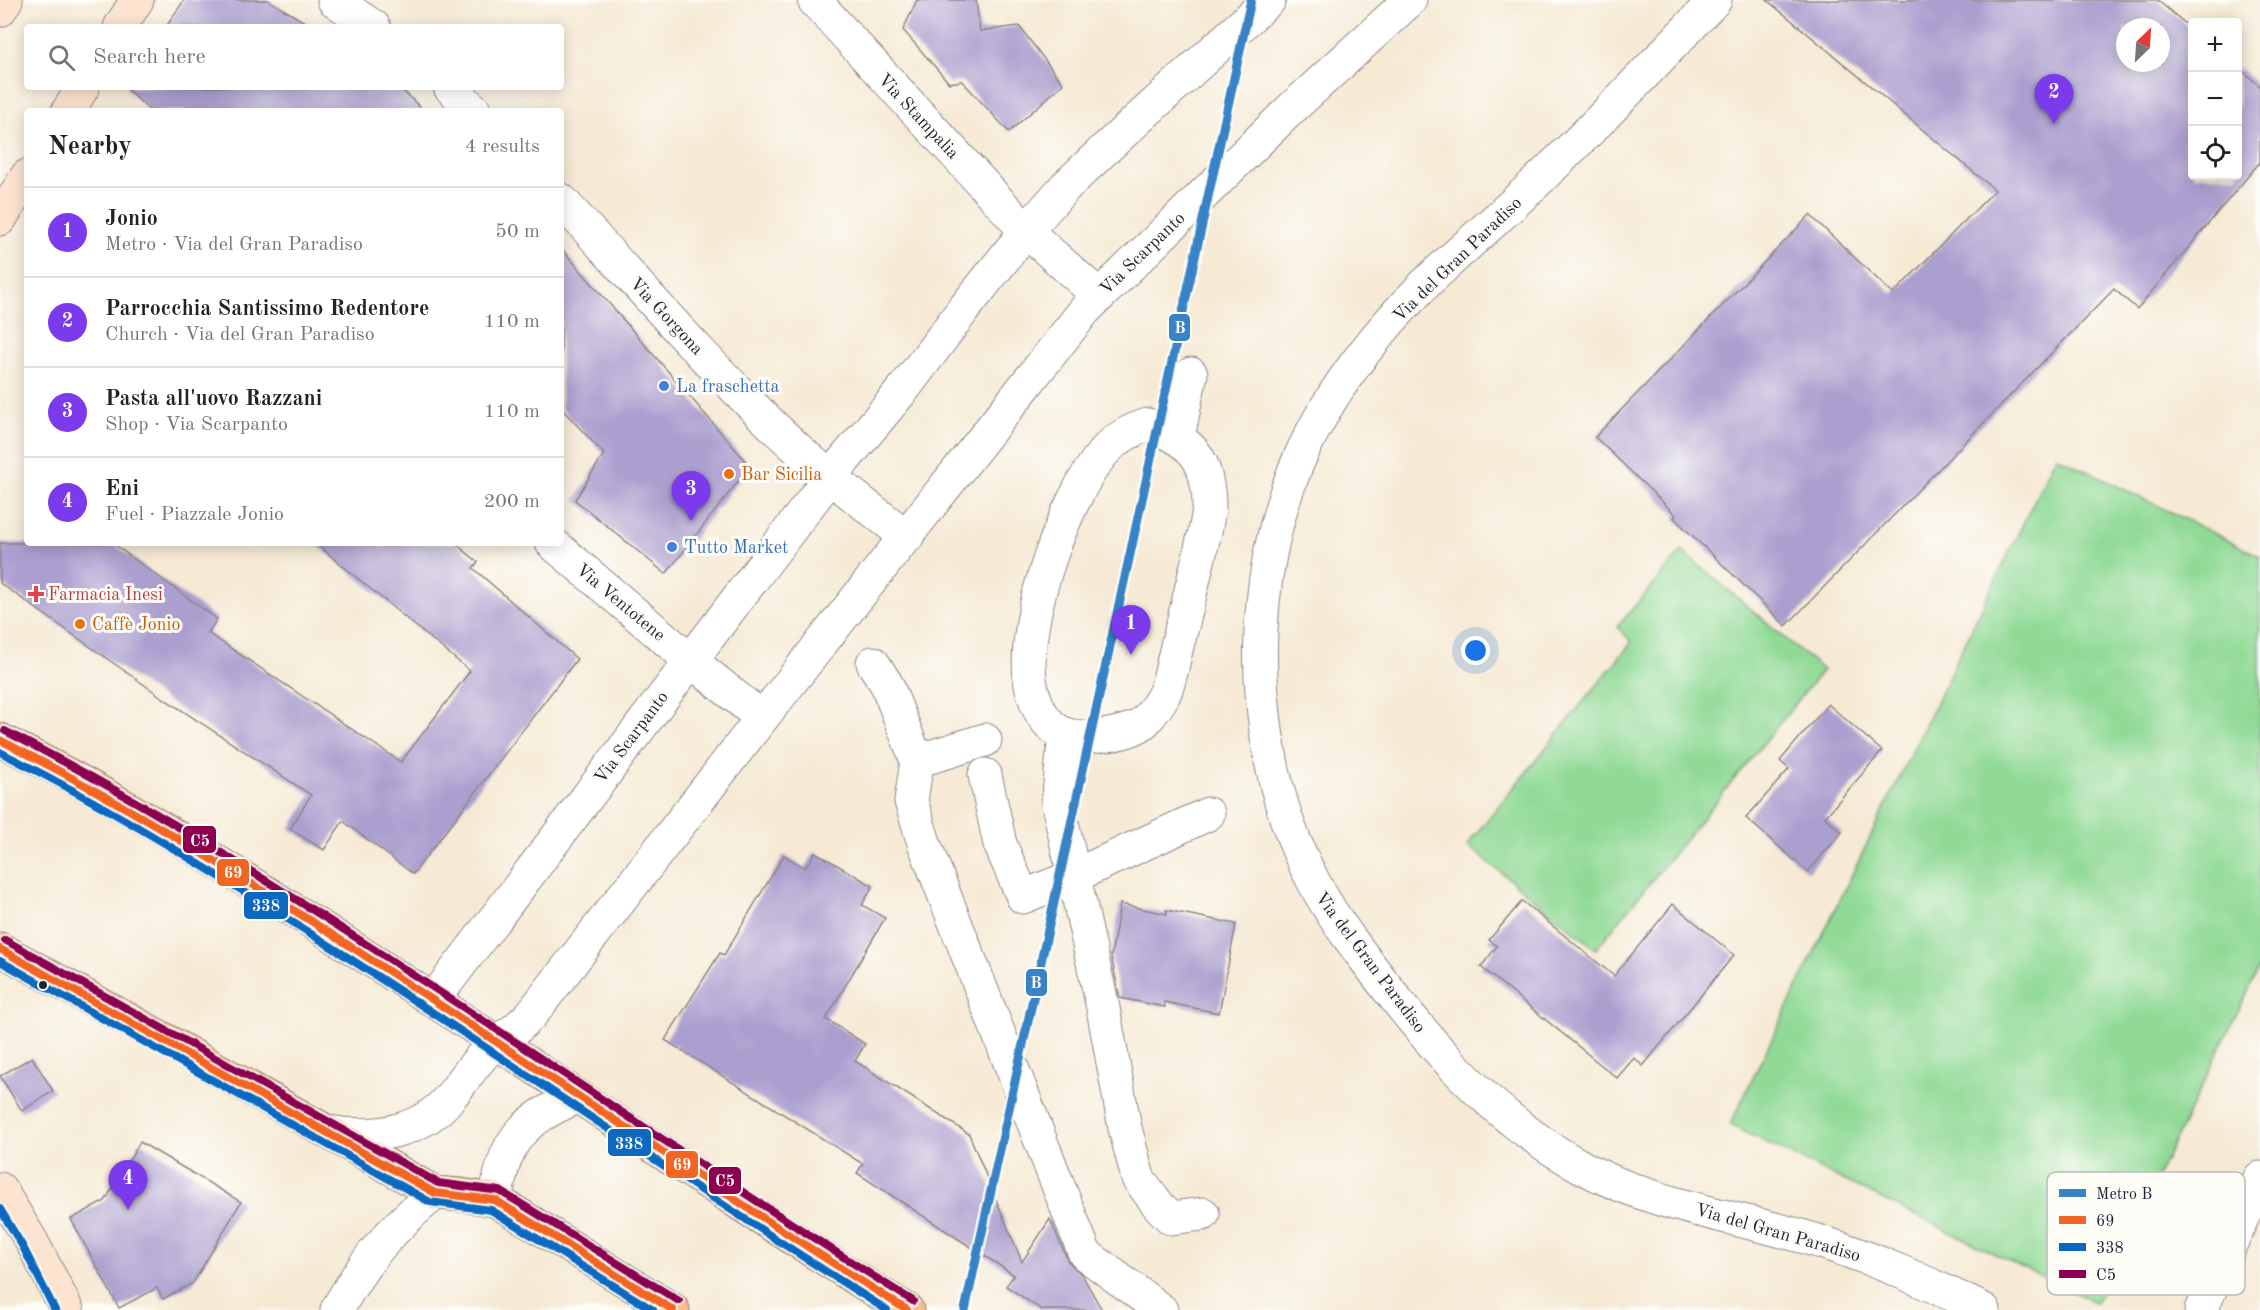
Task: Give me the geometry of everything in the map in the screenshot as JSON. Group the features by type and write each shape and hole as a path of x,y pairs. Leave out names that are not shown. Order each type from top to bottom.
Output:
{"main road":[{"path":"0,10 6,0"},
{"path":"122,24 137,0"},
{"path":"70,108 81,90"},
{"path":"0,219 24,181"},
{"path":"0,740 126,807 226,867 434,999 577,1097 830,1263 906,1310"},
{"path":"0,949 435,1193 495,1200 673,1310"},
{"path":"0,1189 32,1242 67,1310"}],"street":[{"path":"333,0 369,24"},
{"name":"Via Stampalia","path":"814,0 1026,231 1098,296"},
{"name":"Via Scarpanto","path":"434,999 830,477 905,387 1026,231 1065,187 1269,0"},
{"name":"Via Scarpanto","path":"328,1132 349,1136 377,1135 397,1131 422,1121 448,1101 497,1041 520,1026 538,1007 973,450 1098,296 1291,109 1410,0"},
{"name":"Via del Gran Paradiso","path":"1715,0 1563,156 1422,287 1371,344 1315,427 1299,461 1279,515 1261,621 1261,680 1271,764 1292,839 1323,901 1370,966 1441,1054 1505,1115 1556,1152 1586,1170 1623,1186 1679,1204 1817,1241 1879,1262 1984,1310"},
{"path":"453,90 472,108"},
{"name":"Via Gorgona","path":"564,203 737,390 830,477"},
{"path":"1178,437 1191,374"},
{"path":"1148,425 1178,437 1194,453 1203,468 1209,504 1189,603 1164,694 1145,721 1131,730 1114,735 1065,734 1048,723 1038,708 1032,693 1029,661 1035,605 1060,531 1090,470 1118,438 1133,429 1148,425"},
{"path":"830,477 907,537"},
{"name":"Via Ventotene","path":"556,546 762,718"},
{"path":"873,663 887,685 917,761 911,801 924,843 1085,1254 1161,1310"},
{"path":"1065,734 1058,804 1125,1128 1138,1178 1171,1218 1203,1214"},
{"path":"917,761 985,740"},
{"path":"985,775 1000,844 1023,897 1208,814"},
{"path":"495,1200 505,1157 521,1131 541,1114 577,1097"},
{"path":"2245,1212 2260,1178"},
{"path":"337,1310 366,1261 382,1241 403,1219 435,1193"},
{"path":"2201,1310 2208,1295"}],"green space":[{"path":"2056,456 2260,556 2260,966 2160,1172 2047,1172 2047,1279 1730,1125"},
{"path":"1682,551 1823,670 1596,949 1467,845 1632,642 1617,627"},
{"path":"2080,1295 2100,1295 2096,1303"}],"building":[{"path":"184,0 268,0 308,24 168,24"},
{"path":"917,0 976,0 980,31 1019,26 1063,84 1009,132 962,81 949,83 903,30"},
{"path":"1767,0 2157,0 2188,26 2188,180 2242,180 2242,70 2260,86 2260,162 2137,309 2114,289 1786,626 1674,518 1676,515 1595,437 1810,215 1893,294 1995,190"},
{"path":"128,90 402,90 421,108 147,108"},
{"path":"564,251 750,466 666,574 575,500 604,454 564,411"},
{"path":"0,543 24,543 24,546 116,546 217,619 208,633 401,762 470,671 319,546 459,546 478,562 473,568 577,659 413,874 343,821 324,850 290,829 311,795 163,698 0,583"},
{"path":"1828,704 1882,751 1825,817 1842,832 1808,872 1746,818 1789,769 1780,761"},
{"path":"815,852 873,886 862,905 885,918 826,1019 865,1044 855,1061 969,1134 1022,1262 1050,1219 1068,1261 1082,1275 1102,1310 1042,1310 1006,1286 1014,1275 857,1173 863,1164 665,1040 720,953 724,955 784,855 805,868"},
{"path":"1522,901 1614,976 1673,904 1734,955 1643,1066 1634,1058 1617,1078 1481,967 1497,946 1489,940"},
{"path":"1120,904 1167,914 1166,910 1236,924 1219,1013 1164,1002 1165,1007 1120,998 1111,956"},
{"path":"32,1057 53,1091 22,1111 0,1076"},
{"path":"140,1142 241,1202 193,1283 163,1299 157,1288 119,1308 71,1219 105,1201"}],"metro line":[{"name":"B","path":"965,1310 1251,0"}],"transit line":[{"name":"C5","path":"5,731 134,801 261,877 913,1301"},
{"name":"69","path":"0,740 129,810 256,886 907,1310"},
{"name":"338","path":"0,752 125,820 206,868 397,989 746,1220 887,1310"},
{"name":"C5","path":"5,940 438,1183 500,1191 679,1301"},
{"name":"69","path":"0,949 435,1193 495,1200 673,1310"},
{"name":"338","path":"0,961 430,1202 491,1210 653,1310"},
{"name":"338","path":"0,1209 23,1247 55,1310"}],"place":[{"name":"Parrocchia Santissimo Redentore","path":"2054,124"},
{"name":"La fraschetta","path":"664,386"},
{"name":"Bar Sicilia","path":"729,474"},
{"name":"Pasta all'uovo Razzani","path":"691,521"},
{"name":"Tutto Market","path":"672,547"},
{"name":"Farmacia Inesi","path":"36,594"},
{"name":"Caffè Jonio","path":"80,624"},
{"name":"Jonio","path":"1131,655"},
{"name":"Eni","path":"128,1210"}]}
